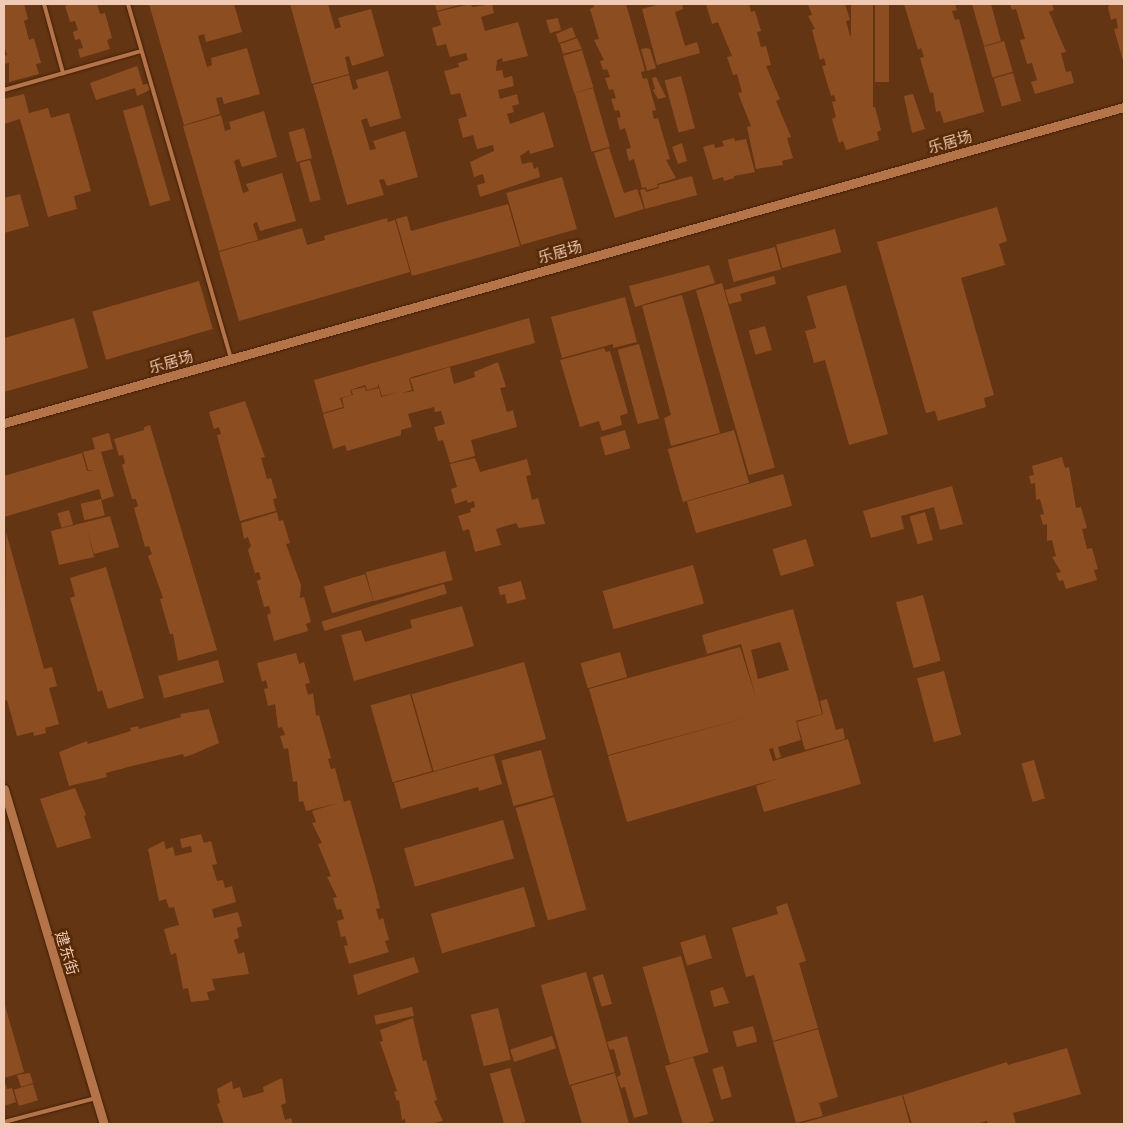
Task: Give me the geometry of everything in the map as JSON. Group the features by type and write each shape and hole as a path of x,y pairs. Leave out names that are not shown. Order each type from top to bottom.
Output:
{"street":[{"name":"乐居场","path":"4,423 1124,107"},
{"name":"建东街","path":"4,789 104,1124"}],"lane":[{"path":"44,4 63,73"},
{"path":"128,4 231,359"},
{"path":"4,90 141,51"},
{"path":"4,1122 96,1098"}],"building":[{"path":"4,4 24,4 28,19 24,21 29,40 34,38 41,63 36,64 39,74 9,82 9,63 4,64 4,56 7,55 4,46"},
{"path":"70,4 97,4 100,14 105,13 112,38 107,40 110,49 80,58 78,49 83,48 80,39 75,40 73,32 78,30 75,21 70,22 65,6"},
{"path":"149,4 234,4 242,32 206,42 204,34 198,36 207,67 212,65 211,58 247,48 260,94 224,104 222,97 216,98 220,114 184,125"},
{"path":"290,4 328,4 335,29 341,27 338,18 371,9 384,56 352,66 349,56 345,57 349,74 312,84"},
{"path":"435,4 463,4 437,11"},
{"path":"470,4 473,7 492,4 494,13 481,17 485,31 518,22 528,56 503,62 502,58 497,60 496,71 502,70 504,78 512,76 514,86 498,90 500,99 517,94 519,104 512,106 514,112 507,114 510,124 544,112 554,147 530,154 529,150 520,156 522,164 532,162 534,169 538,167 540,177 480,197 477,185 485,183 483,174 474,177 470,162 494,151 493,145 477,149 473,135 463,138 458,119 467,116 460,93 451,95 444,71 459,67 458,63 468,60 466,53 450,57 446,44 437,46 432,28 441,25 437,12"},
{"path":"593,4 626,4 645,71 641,72 643,79 647,78 656,110 652,111 654,119 658,118 670,159 666,160 676,178 657,184 658,187 647,190 646,187 642,188 634,159 629,161 626,149 631,148 625,128 620,130 617,118 621,117 619,110 615,111 611,99 616,98 613,89 609,90 605,78 610,77 607,69 603,70 600,61 604,60 594,40 599,39 590,9 594,7"},
{"path":"660,4 682,4 683,9 675,12 685,46 697,42 700,53 657,65 642,9"},
{"path":"706,4 749,4 751,12 755,11 761,31 757,32 761,47 766,46 771,65 766,66 780,99 776,101 791,137 787,138 793,158 782,161 783,165 756,169 747,127 751,126 738,93 742,92 737,74 733,75 727,57 732,56 718,22 712,24"},
{"path":"808,4 845,4 850,20 846,21 850,36 854,35 860,56 855,57 860,72 864,71 870,91 866,93 870,108 875,107 881,130 877,132 879,140 846,150 843,141 839,143 832,119 836,117 832,102 836,101 834,95 831,96 822,66 826,65 824,58 820,60 812,30 815,29 808,16 812,15"},
{"path":"851,4 873,4 873,140 851,140"},
{"path":"875,4 889,4 889,82 875,82"},
{"path":"904,4 955,4 957,10 952,11 955,20 959,19 984,112 944,123 940,111 936,112 933,92 930,93 920,58 924,57 921,48 918,50"},
{"path":"972,4 991,4 1001,41 984,46"},
{"path":"1010,4 1052,4 1054,10 1049,12 1066,52 1061,53 1066,72 1071,71 1074,83 1035,94 1031,82 1037,80 1032,63 1027,64 1020,40 1025,39 1016,9 1012,10"},
{"path":"1110,4 1124,4 1124,64 1114,29 1118,28 1116,18 1111,20 1108,7"},
{"path":"558,18 561,30 550,33 546,20"},
{"path":"572,27 576,37 559,43 556,34"},
{"path":"577,38 582,49 563,54 560,44"},
{"path":"1004,41 1013,72 993,78 984,47"},
{"path":"641,49 650,49 656,68 647,71"},
{"path":"582,50 593,87 574,93 563,56"},
{"path":"137,66 143,85 149,83 150,90 137,96 135,88 96,100 90,83"},
{"path":"388,71 401,118 370,127 367,118 361,120 370,150 376,149 373,141 405,131 418,177 387,186 384,179 379,180 384,195 347,205 313,85 349,75 353,90 358,88 356,80"},
{"path":"1013,73 1021,101 1002,106 994,79"},
{"path":"681,76 695,128 679,133 665,80"},
{"path":"656,77 666,97 658,99 653,90 655,89 652,78"},
{"path":"593,88 610,147 592,152 575,93"},
{"path":"24,94 29,113 48,108 51,118 69,113 91,191 74,196 77,209 48,217 20,119 4,124 4,99"},
{"path":"913,94 925,129 912,133 904,96"},
{"path":"143,105 170,200 150,206 123,111"},
{"path":"264,111 277,157 242,167 239,159 234,161 243,193 249,191 246,184 282,173 296,221 260,231 257,222 253,224 258,240 219,251 183,126 221,115 225,131 231,129 229,122"},
{"path":"304,128 312,158 297,162 289,132"},
{"path":"734,138 735,141 746,139 755,172 734,176 734,178 724,181 723,177 713,180 703,147 714,144 715,148 724,146 722,141"},
{"path":"682,143 687,161 678,164 672,147"},
{"path":"609,148 624,193 637,189 644,209 615,218 594,153"},
{"path":"310,160 321,200 310,202 299,163"},
{"path":"692,176 697,195 645,209 640,190 645,189 646,192 659,188 658,185"},
{"path":"562,177 577,229 521,245 506,193"},
{"path":"20,194 29,226 4,233 4,198"},
{"path":"508,204 520,246 412,276 396,219 407,216 411,231"},
{"path":"997,207 1007,241 999,244 1005,265 961,278 994,395 984,398 986,407 938,421 935,411 926,413 877,242"},
{"path":"387,218 388,222 395,220 410,272 239,321 219,252 302,228 307,245 325,240 324,236"},
{"path":"835,229 841,252 782,268 776,245"},
{"path":"775,247 781,269 734,282 728,260"},
{"path":"709,265 715,283 635,307 629,286"},
{"path":"774,276 776,284 740,294 742,301 729,304 725,290"},
{"path":"199,281 213,329 106,360 92,312"},
{"path":"722,283 775,468 749,475 696,290"},
{"path":"846,285 888,434 849,445 825,360 814,363 805,331 816,328 807,296"},
{"path":"682,295 720,433 671,446 664,418 671,415 642,306"},
{"path":"625,297 637,342 613,348 613,344 562,358 551,317"},
{"path":"74,318 88,368 4,392 4,338"},
{"path":"529,318 535,343 412,377 409,379 412,390 402,393 414,391 410,379 450,367 454,384 475,377 474,372 498,362 506,387 500,388 507,412 513,410 517,427 471,440 475,456 450,463 443,440 438,441 434,427 445,424 441,411 435,412 434,407 408,414 412,427 401,430 401,435 347,451 345,445 333,449 323,414 344,408 342,398 353,395 351,390 365,387 366,391 379,388 381,397 402,391 382,396 378,383 378,387 367,390 365,385 350,390 352,395 340,398 343,407 323,413 314,380"},
{"path":"765,326 772,350 756,355 749,331"},
{"path":"639,344 659,418 638,424 618,350"},
{"path":"604,348 606,352 610,351 628,413 620,416 622,425 602,431 599,421 580,427 560,360"},
{"path":"245,401 265,457 261,458 267,479 271,478 277,498 273,499 276,511 240,521 217,435 221,434 219,427 214,429 209,412"},
{"path":"150,425 217,650 178,661 173,634 170,634 160,599 163,598 148,556 152,554 149,546 145,547 134,508 138,506 136,499 132,499 122,465 125,463 123,455 119,456 114,439 144,430 144,427"},
{"path":"625,430 630,448 605,455 600,437"},
{"path":"734,430 749,483 683,502 668,449"},
{"path":"109,433 113,449 101,452 114,496 102,500 99,489 4,517 4,476 82,453 87,471 94,470 88,470 83,452 95,449 92,438"},
{"path":"1062,457 1065,468 1069,467 1076,508 1081,507 1087,528 1082,529 1087,549 1092,548 1098,569 1094,570 1097,580 1066,589 1063,580 1059,581 1056,573 1061,572 1052,557 1056,556 1052,540 1047,541 1047,524 1043,525 1040,515 1044,514 1040,499 1036,500 1035,483 1031,484 1029,476 1034,475 1032,466"},
{"path":"475,458 480,472 527,459 531,475 526,476 532,500 538,498 545,524 519,528 516,523 496,529 501,545 475,552 469,529 463,531 458,516 471,512 470,509 475,507 474,501 468,503 467,500 455,504 451,489 457,487 450,464"},
{"path":"783,474 792,506 696,533 687,502"},
{"path":"952,486 963,524 940,530 934,507 901,516 904,529 871,538 863,511"},
{"path":"101,499 105,516 84,520 81,504"},
{"path":"69,510 73,524 62,528 57,513"},
{"path":"277,512 279,521 283,520 290,543 286,544 301,585 300,598 304,597 311,622 306,624 308,631 274,641 267,615 271,613 269,606 264,607 257,581 261,579 259,572 255,573 248,550 251,546 248,537 244,539 241,523"},
{"path":"925,512 933,540 918,544 910,516"},
{"path":"110,516 119,547 94,554 87,529 94,557 59,565 51,531"},
{"path":"6,532 44,669 52,667 57,686 49,688 59,724 45,728 46,733 34,736 33,732 17,736 7,700 4,701"},
{"path":"806,539 814,566 781,576 773,549"},
{"path":"445,551 453,580 374,601 366,572"},
{"path":"693,565 704,603 614,629 603,591"},
{"path":"106,567 144,698 108,709 102,690 98,692 70,598 75,596 70,578"},
{"path":"365,574 373,601 332,613 324,587"},
{"path":"521,581 526,599 507,604 505,594 500,595 498,587"},
{"path":"444,584 447,594 325,631 322,621"},
{"path":"923,595 941,661 914,668 896,602"},
{"path":"462,606 474,646 354,681 341,635 361,630 365,642 412,628 410,620"},
{"path":"793,609 822,714 796,721 801,740 778,747 781,757 776,759 773,748 769,749 773,761 848,739 861,784 764,812 756,786 779,778 627,822 608,756 760,714 608,755 589,689 740,647 756,698 741,644 707,654 702,635","holes":["780,642 789,670 758,679 751,650"]},
{"path":"620,652 627,677 588,688 581,663"},
{"path":"296,653 299,664 304,662 310,683 305,684 308,695 313,693 316,716 319,715 331,758 328,759 331,769 335,768 344,802 350,800 375,887 380,908 376,909 379,920 383,918 389,940 385,941 389,952 349,964 344,946 348,945 345,936 341,937 337,921 344,919 341,909 337,910 333,898 337,897 327,877 331,876 318,844 322,843 312,823 316,822 312,811 338,803 306,811 303,801 299,802 297,781 293,782 288,748 284,749 280,736 285,735 282,727 278,728 275,704 268,706 264,689 268,688 266,680 262,682 257,663"},
{"path":"218,660 224,682 164,698 158,676"},
{"path":"524,662 546,739 434,771 412,694"},
{"path":"944,671 961,735 934,742 917,678"},
{"path":"410,694 432,771 393,782 371,705"},
{"path":"827,699 836,730 843,728 845,739 805,750 797,722 823,714 820,701"},
{"path":"209,709 219,743 191,755 184,757 183,754 132,766 106,773 107,777 69,786 59,752 87,741 88,744 131,731 130,728 138,726 139,729 181,717 180,714"},
{"path":"541,750 553,795 514,806 501,761"},
{"path":"494,755 502,784 479,791 478,787 401,809 394,783"},
{"path":"1034,760 1045,798 1033,802 1022,764"},
{"path":"75,788 86,815 84,816 91,838 57,848 40,799"},
{"path":"554,797 586,909 548,920 516,808"},
{"path":"503,820 514,858 415,887 404,848"},
{"path":"201,834 204,843 211,841 217,864 212,865 217,881 223,880 225,888 232,886 236,902 212,909 214,918 238,912 242,926 237,928 239,938 234,940 238,954 244,952 249,974 212,979 215,990 207,992 209,1000 191,1002 188,988 183,989 176,953 171,955 164,929 179,925 174,907 169,908 166,899 159,901 148,849 164,841 166,849 173,847 175,856 192,852 191,846 182,848 180,839"},
{"path":"524,887 535,926 442,953 431,914"},
{"path":"787,903 806,961 799,963 818,1028 773,1041 754,975 746,977 732,928 778,914 776,907"},
{"path":"705,935 712,958 687,966 680,943"},
{"path":"681,956 709,1052 670,1063 643,967"},
{"path":"414,957 419,972 358,995 353,975"},
{"path":"586,972 615,1072 569,1085 541,985"},
{"path":"603,974 612,1004 602,1007 592,977"},
{"path":"723,987 729,1003 714,1007 710,991"},
{"path":"4,1002 24,1072 4,1078"},
{"path":"412,1007 414,1016 376,1025 374,1016"},
{"path":"498,1008 511,1059 484,1066 471,1015"},
{"path":"413,1018 423,1061 426,1060 437,1100 434,1101 443,1121 430,1124 406,1124 405,1119 402,1120 399,1100 397,1101 394,1092 397,1091 380,1042 383,1041 380,1030"},
{"path":"753,1026 757,1041 737,1047 733,1031"},
{"path":"818,1029 838,1097 819,1103 823,1116 796,1123 773,1042"},
{"path":"552,1036 556,1048 514,1062 510,1050"},
{"path":"627,1036 648,1114 634,1118 625,1087 621,1088 617,1077 621,1075 614,1049 610,1050 607,1042"},
{"path":"1067,1048 1081,1094 1013,1113 1016,1124 988,1124 987,1121 975,1124 912,1124 903,1095 1007,1062 1008,1065"},
{"path":"693,1057 714,1121 704,1124 683,1124 665,1066"},
{"path":"723,1066 732,1097 721,1100 712,1069"},
{"path":"510,1068 525,1122 504,1124 490,1074"},
{"path":"30,1073 33,1083 21,1087 17,1075"},
{"path":"615,1073 629,1124 582,1124 571,1086"},
{"path":"282,1078 286,1103 281,1105 285,1120 291,1118 293,1124 224,1124 217,1104 220,1103 217,1089 232,1081 233,1089 240,1087 243,1098 264,1092 263,1087"},
{"path":"4,1079 7,1089 12,1088 16,1102 4,1106"},
{"path":"33,1084 38,1100 19,1106 14,1090"},
{"path":"902,1095 910,1124 799,1124"}]}
